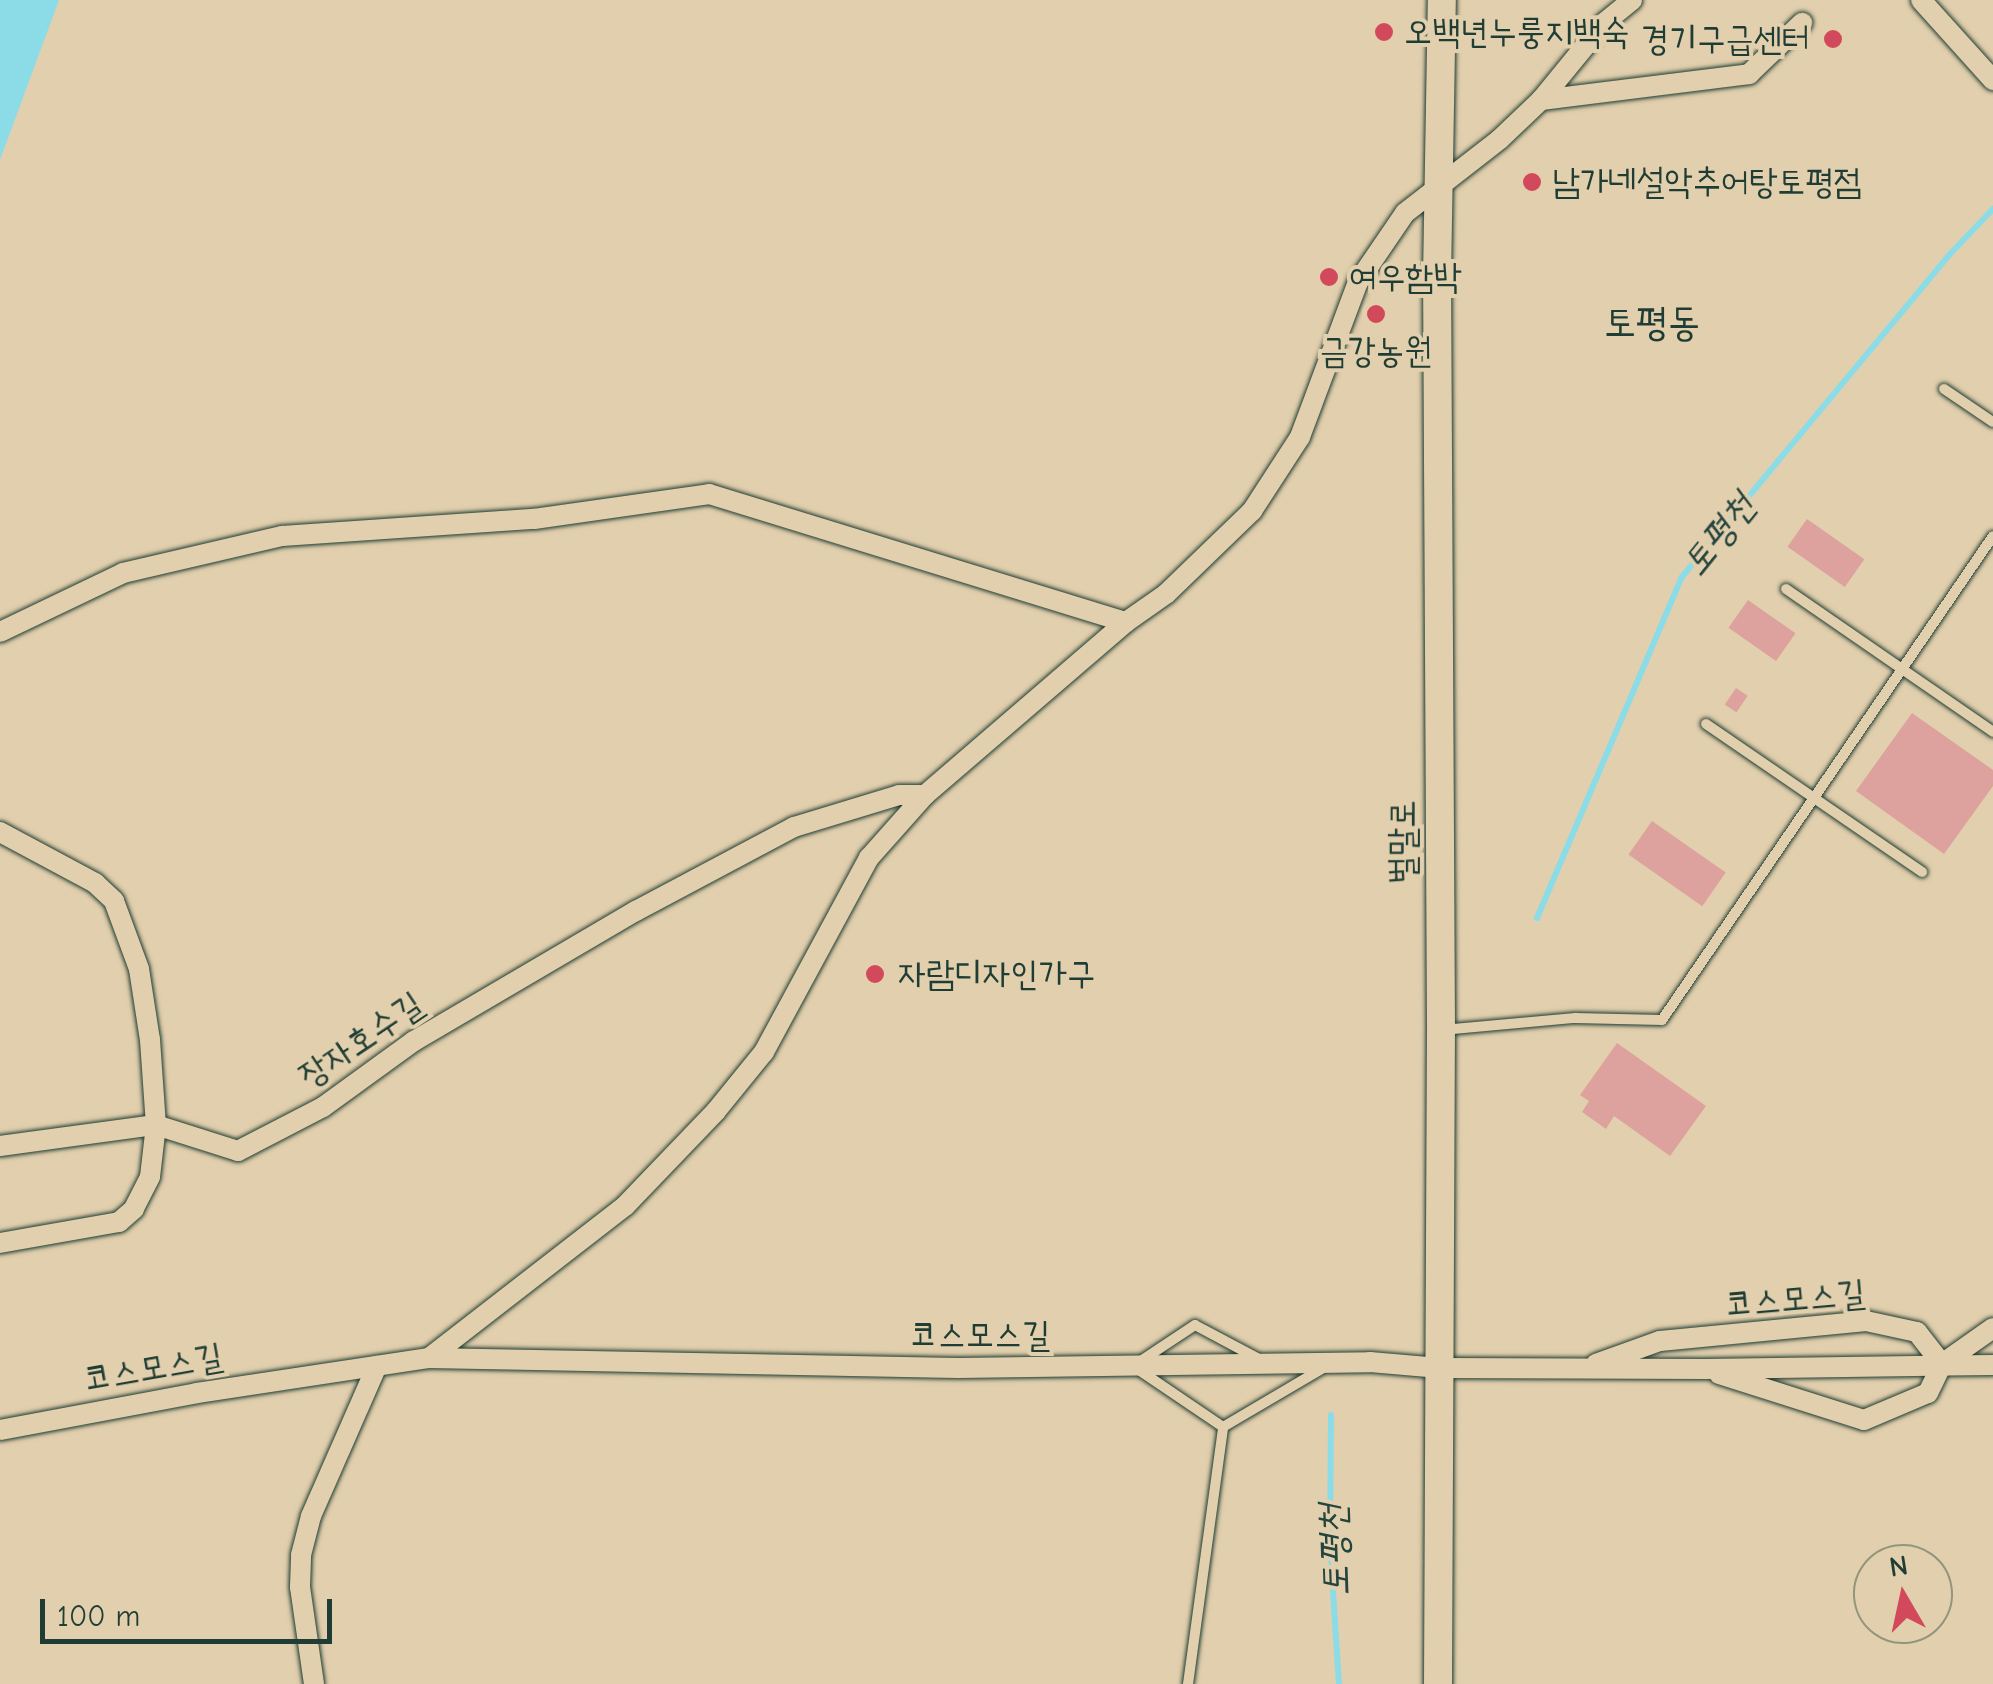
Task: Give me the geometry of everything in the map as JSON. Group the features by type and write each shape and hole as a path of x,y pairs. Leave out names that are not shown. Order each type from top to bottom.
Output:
{"street":[{"name":"벌말로","path":"1438,1684 1442,0"},
{"path":"429,1358 625,1206 716,1111 764,1052 869,858 925,795 1218,546 1278,477 1319,393 1358,282 1405,213 1500,138 1541,100 1604,23 1632,0"},
{"path":"1921,0 1993,80"},
{"path":"1541,100 1749,74 1802,23"},
{"path":"0,632 123,573 282,536 534,519 710,494 1126,622"},
{"name":"장자호수길","path":"156,1125 238,1151 323,1107 414,1041 619,921 794,828 900,795 925,795"},
{"path":"0,832 95,883 114,902 140,969 156,1125 150,1177 134,1209 118,1222 0,1243"},
{"path":"0,1146 156,1125"},
{"name":"코스모스길","path":"1583,1368 1650,1342 1866,1322 1917,1332 1942,1364"},
{"name":"코스모스길","path":"1706,1369 1864,1420 1928,1393 1942,1364 1993,1328"},
{"name":"코스모스길","path":"0,1430 197,1393 429,1358 959,1368 1370,1362 1440,1368 1706,1369 1993,1364"},
{"path":"314,1684 300,1587 301,1555 311,1516 377,1366"}],"lane":[{"path":"1944,388 1993,422"},
{"path":"1441,1030 1575,1018 1662,1020 1993,536"},
{"path":"1786,589 1993,732"},
{"path":"1706,724 1922,872"},
{"path":"1223,1427 1133,1366 1195,1324 1266,1364"},
{"path":"1223,1427 1285,1395 1328,1365"},
{"path":"1188,1684 1223,1427"}],"water":[{"path":"0,0 59,0 0,160"}],"building":[{"path":"1807,519 1864,559 1845,587 1787,547"},
{"path":"1748,600 1796,633 1776,661 1728,628"},
{"path":"1736,688 1748,696 1736,712 1725,705"},
{"path":"1912,713 1993,770 1993,786 1944,854 1856,791"},
{"path":"1652,821 1726,873 1702,906 1628,855"},
{"path":"1617,1043 1706,1106 1670,1156 1614,1116 1606,1129 1582,1112 1589,1101 1580,1095"}],"waterway":[{"name":"토평천","path":"1537,918 1681,578 1949,255 1993,209"},
{"name":"토평천","path":"1331,1415 1330,1545 1339,1684"}],"place":[{"name":"오백년누룽지백숙","path":"1384,32"},
{"name":"경기구급센터","path":"1833,39"},
{"name":"남가네설악추어탕토평점","path":"1532,182"},
{"name":"여우함박","path":"1329,277"},
{"name":"금강농원","path":"1376,314"},
{"name":"자람디자인가구","path":"875,974"}],"district":[{"name":"토평동","path":"1652,322"}]}
